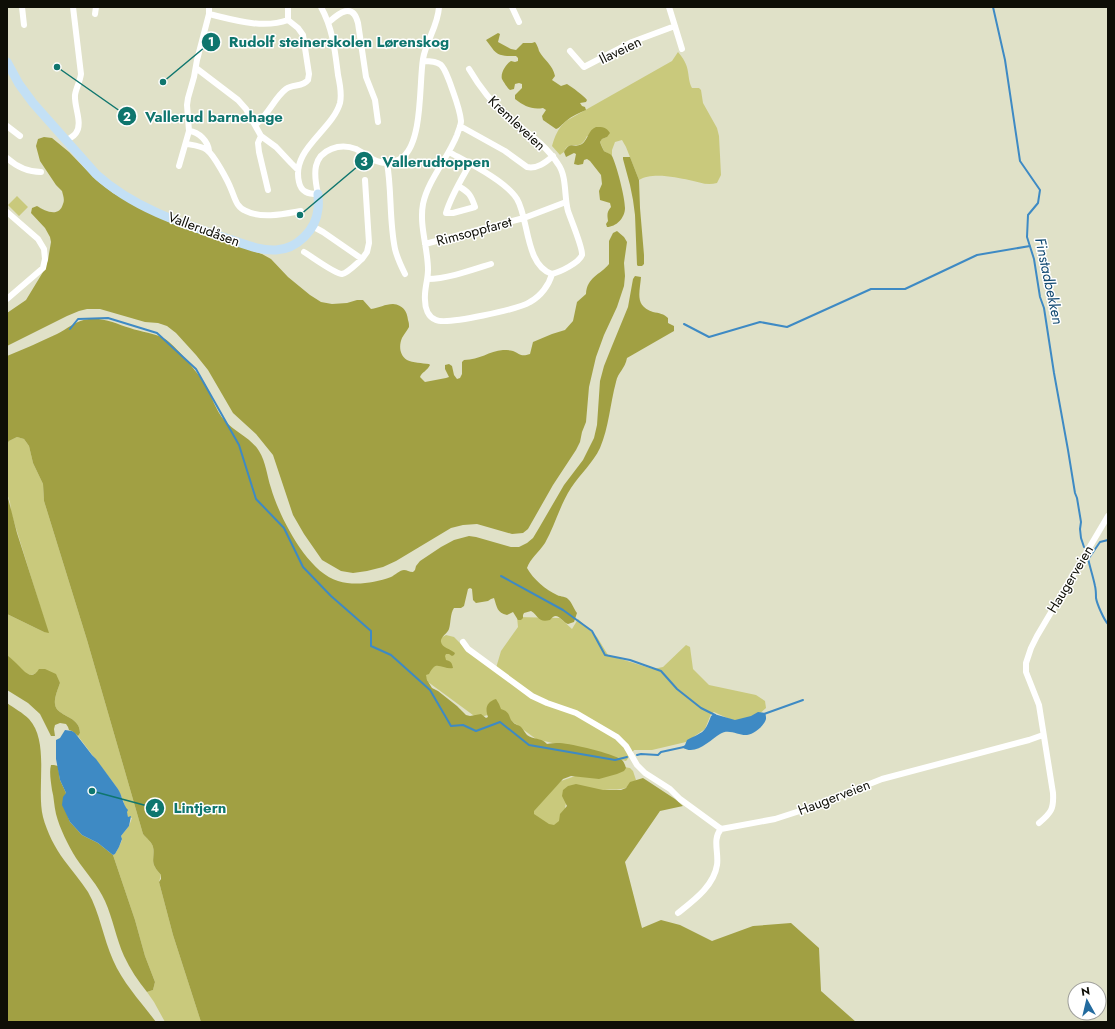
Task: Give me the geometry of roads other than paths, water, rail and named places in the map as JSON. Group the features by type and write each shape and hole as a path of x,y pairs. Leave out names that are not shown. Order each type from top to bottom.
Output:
{"street":[{"path":"22,7 24,25"},
{"path":"66,141 74,135 78,129 75,97 81,74 72,7"},
{"path":"180,166 187,144 189,131 187,105 188,98 209,14 209,7"},
{"path":"255,125 262,119 278,97 286,89 304,84 308,80 309,74 304,38 301,31 288,20 288,7"},
{"path":"318,194 308,193 303,190 299,180 298,170 304,153 334,114 340,102 340,88 335,48 329,22 321,7"},
{"path":"405,274 394,245 387,163 396,161 403,157 412,141 420,105 425,51 435,26 439,7"},
{"path":"512,7 519,22"},
{"path":"670,7 682,48"},
{"path":"329,22 339,13 344,11 349,11 356,16 366,77 375,100 378,122"},
{"path":"209,14 250,23 278,23 288,20"},
{"name":"Ilaveien","path":"570,51 584,67 632,42 675,26"},
{"path":"423,61 438,62 443,68 450,84 461,121 449,152 432,181 424,201 422,221 428,263 428,279 425,300 430,317 437,321 447,321 485,315 526,305 542,292 552,274"},
{"name":"Vallerudåsen","path":"7,62 25,93 96,174 115,189 142,205 190,226 255,248 276,250 286,248 298,243 306,235 312,226 318,210 316,168 319,159 329,150 340,146 348,147 358,150 376,161 387,163"},
{"path":"196,68 238,100 246,109 261,136 280,151 298,170"},
{"name":"Kremleveien","path":"469,68 477,82 495,104 539,142 553,156 561,167 566,202 582,253 576,262 552,274"},
{"path":"7,126 20,136"},
{"name":"Kremleveien","path":"460,126 499,148 527,167 540,165 553,156"},
{"path":"189,131 195,133 206,141 209,146 209,151 229,185 236,203 242,209 247,212 261,215 277,215 301,211"},
{"path":"261,136 258,142 259,152 268,190"},
{"path":"187,144 202,147 209,151"},
{"name":"Rimsoppfaret","path":"449,152 495,179 512,194 519,204 535,257 541,267 552,274"},
{"path":"7,158 31,172 41,172"},
{"name":"Rimsoppfaret","path":"458,186 470,194 475,207 453,213 446,213 452,196 470,164"},
{"path":"304,252 334,272 341,274 346,272 362,259 367,252 369,243 365,180"},
{"name":"Rimsoppfaret","path":"425,244 524,218 566,202"},
{"path":"7,212 38,239 44,249 45,259 43,268 7,299"},
{"path":"312,226 362,259"},
{"path":"428,279 460,273 491,264"},
{"name":"Haugerveien","path":"1039,823 1047,817 1052,810 1054,802 1039,705 1026,672 1026,663 1037,636 1108,516"},
{"path":"463,642 468,649 532,696 576,713 617,737 626,746 637,765 645,773 670,789 680,799 721,829 717,833 716,838 717,866 712,879 697,898 678,913"},
{"name":"Haugerveien","path":"721,829 776,819 809,808 882,779 1043,735"}],"water":[{"path":"758,712 765,713 766,719 761,727 753,733 744,735 723,732 697,749 687,750 682,747 685,745 687,740 705,729 711,716 714,714 735,720 751,716"},
{"path":"65,730 75,733 96,759 118,789 128,810 128,817 131,816 129,826 121,836 122,839 119,847 113,855 98,843 82,835 70,822 62,805 63,797 66,793 60,780 56,759 56,740 60,738"}],"waterway":[{"name":"Finstadbekken","path":"993,7 1005,60 1020,161 1040,190 1038,203 1028,215 1027,237 1034,259 1040,297 1044,308 1054,373 1081,522 1081,538 1084,547"},
{"path":"684,324 709,337 760,322 787,327 871,289 905,289 977,255 1030,246"},
{"path":"70,329 78,319 108,318 157,333 196,369 239,445 256,499 284,528 303,567 331,596 371,631 371,646 391,655 430,690 451,726 463,725 476,731 500,722 529,745 615,760 627,757"},
{"path":"1089,558 1100,542 1108,540"},
{"path":"1088,558 1099,608 1108,624"},
{"path":"501,576 563,610 592,631 605,655 630,660 661,671 677,689 701,708 715,715"},
{"path":"764,714 803,700"},
{"path":"637,755 658,755 661,752 684,747"}],"place":[{"name":"Vallerud barnehage","path":"57,67"},
{"name":"Rudolf steinerskolen Lørenskog","path":"163,82"},
{"name":"Vallerudtoppen","path":"300,215"},
{"name":"Lintjern","path":"92,791"}]}
